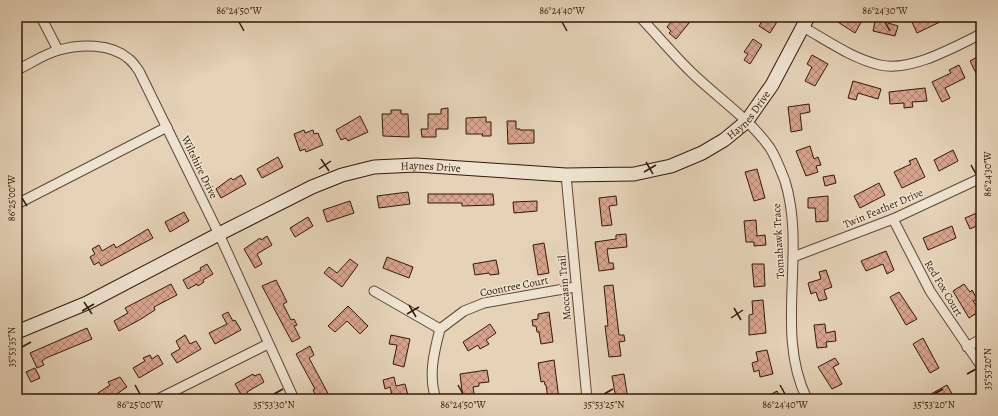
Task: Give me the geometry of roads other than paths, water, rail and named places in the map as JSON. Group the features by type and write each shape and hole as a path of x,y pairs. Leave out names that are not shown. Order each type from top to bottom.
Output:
{"street":[{"path":"42,17 58,50"},
{"name":"Tomahawk Trace","path":"640,17 690,71 746,122 771,148 785,182 791,217 794,356 799,382 807,399"},
{"path":"806,22 862,60 882,66 906,65 941,54 981,34"},
{"name":"Haynes Drive","path":"17,332 87,303 219,234 312,188 342,175 374,167 416,165 566,174 634,174 671,166 702,153 724,140 746,122 772,85 806,22"},
{"name":"Wiltshire Drive","path":"17,70 58,50 87,45 120,52 130,59 139,71 219,234 294,399"},
{"path":"17,204 167,127"},
{"name":"Moccasin Trail","path":"566,174 575,288 587,399"},
{"name":"Twin Feather Drive","path":"793,257 893,219 981,178"},
{"name":"Red Fox Court","path":"893,219 930,291 981,366"},
{"name":"Coontree Court","path":"440,329 464,311 484,303 575,288"},
{"path":"374,291 440,329 433,359 433,390 436,399"},
{"path":"967,347 981,339"},
{"path":"158,399 268,344"}]}
